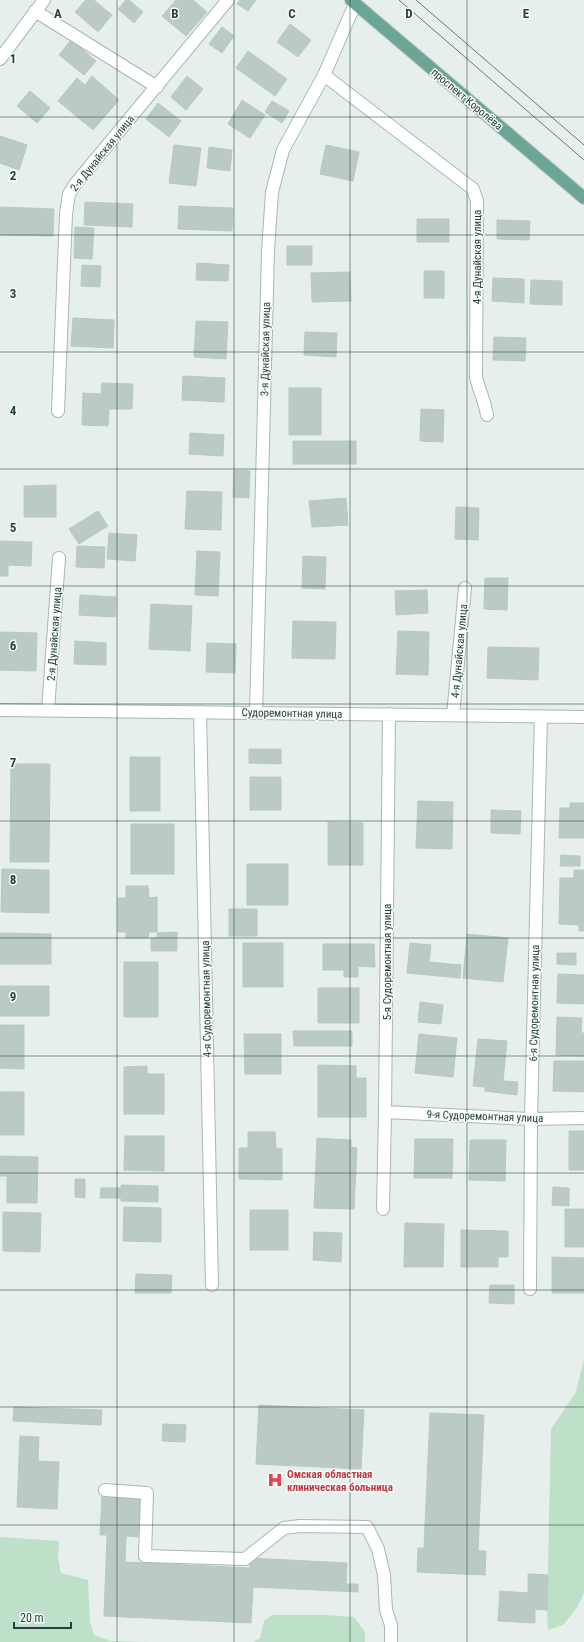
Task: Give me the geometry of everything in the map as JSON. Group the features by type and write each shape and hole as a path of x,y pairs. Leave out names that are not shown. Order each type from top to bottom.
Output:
{"main road":[{"name":"проспект Королёва","path":"353,2 584,198"}],"street":[{"path":"0,59 44,0"},
{"name":"2-я Дунайская улица","path":"58,410 66,214 69,194 76,183 228,0"},
{"name":"3-я Дунайская улица","path":"256,713 268,251 272,192 283,150 324,75 353,2"},
{"path":"35,11 157,87"},
{"name":"4-я Дунайская улица","path":"324,75 473,189 477,201 476,377 479,389 486,404 487,416"},
{"name":"2-я Дунайская улица","path":"48,710 59,558"},
{"name":"4-я Дунайская улица","path":"453,715 465,588"},
{"name":"Судоремонтная улица","path":"0,710 584,717"},
{"name":"4-я Судоремонтная улица","path":"200,712 212,1285"},
{"name":"5-я Судоремонтная улица","path":"383,1209 389,714"},
{"name":"6-я Судоремонтная улица","path":"530,1289 531,1119 541,716"},
{"name":"9-я Судоремонтная улица","path":"385,1112 531,1119 584,1118"},
{"path":"105,1490 146,1493 145,1556 245,1559 284,1528 300,1526 367,1527 378,1549 384,1575 386,1610 391,1624 391,1642"}],"green space":[{"path":"584,1359 584,1593 577,1608 563,1625 548,1630 547,1610 551,1429 576,1392"},
{"path":"0,1537 59,1541 58,1558 61,1573 88,1580 90,1622 94,1635 111,1641 151,1642 0,1642"},
{"path":"272,1615 327,1615 354,1617 365,1632 365,1642 253,1642 260,1638 264,1621"}],"building":[{"path":"86,0 94,0 112,15 98,32 75,12"},
{"path":"126,0 129,0 143,12 134,23 118,9"},
{"path":"176,0 193,0 207,12 186,36 162,16"},
{"path":"240,0 256,0 248,11 237,4"},
{"path":"290,24 311,40 298,57 277,42"},
{"path":"222,27 234,36 222,53 209,44"},
{"path":"71,40 96,61 84,75 59,55"},
{"path":"248,51 287,79 275,96 236,68"},
{"path":"92,76 119,100 93,130 58,101 77,78 85,85"},
{"path":"187,76 203,89 186,110 171,97"},
{"path":"30,91 50,108 37,123 17,106"},
{"path":"242,100 265,115 250,138 228,124"},
{"path":"272,101 289,111 282,123 265,112"},
{"path":"158,103 181,121 169,137 146,119"},
{"path":"0,136 27,145 19,170 0,163"},
{"path":"174,145 201,148 196,186 169,183"},
{"path":"326,145 359,152 353,181 320,174"},
{"path":"209,147 232,150 230,171 207,168"},
{"path":"85,202 133,204 132,227 84,225"},
{"path":"179,206 233,208 232,231 178,229"},
{"path":"0,207 54,209 53,236 0,235"},
{"path":"417,219 449,219 449,242 417,242"},
{"path":"497,220 530,221 529,240 497,239"},
{"path":"75,227 94,228 92,259 74,258"},
{"path":"287,246 312,246 312,265 287,265"},
{"path":"197,263 229,265 228,281 196,280"},
{"path":"82,265 101,266 100,287 81,286"},
{"path":"424,271 444,271 444,298 424,298"},
{"path":"350,272 351,301 312,302 311,273"},
{"path":"493,278 524,279 524,303 492,301"},
{"path":"531,280 562,281 562,305 530,304"},
{"path":"73,318 114,320 113,348 71,346"},
{"path":"196,321 228,322 226,359 194,357"},
{"path":"305,332 337,333 336,357 304,355"},
{"path":"494,337 526,338 525,361 493,360"},
{"path":"183,376 225,378 224,402 182,400"},
{"path":"102,383 133,384 132,409 109,409 108,426 82,425 83,393 101,394"},
{"path":"289,388 321,388 321,435 289,435"},
{"path":"421,409 444,410 443,442 420,441"},
{"path":"190,433 224,435 223,456 189,454"},
{"path":"293,441 356,441 356,464 293,464"},
{"path":"234,470 250,471 249,498 233,497"},
{"path":"56,485 56,517 24,517 24,486"},
{"path":"187,491 222,492 221,530 185,529"},
{"path":"346,498 348,525 312,527 309,501"},
{"path":"456,507 479,508 478,540 455,539"},
{"path":"98,511 108,526 79,544 69,529"},
{"path":"109,533 137,535 135,561 107,559"},
{"path":"0,541 32,542 31,566 8,565 8,576 0,576"},
{"path":"77,546 105,547 104,568 76,567"},
{"path":"197,551 220,552 218,596 195,595"},
{"path":"303,556 326,557 325,589 302,588"},
{"path":"485,578 508,578 507,610 484,609"},
{"path":"427,590 428,613 396,615 395,591"},
{"path":"80,595 116,597 115,617 79,615"},
{"path":"151,604 192,606 190,651 149,649"},
{"path":"293,621 336,622 335,659 292,658"},
{"path":"398,631 429,632 428,675 396,674"},
{"path":"0,632 37,633 36,671 0,670"},
{"path":"75,641 106,643 106,665 74,664"},
{"path":"207,643 236,644 235,673 206,672"},
{"path":"488,647 539,648 538,680 487,678"},
{"path":"249,749 281,749 281,764 249,763"},
{"path":"130,757 160,757 160,811 130,811"},
{"path":"11,764 50,764 49,862 10,862"},
{"path":"250,777 281,777 281,810 250,810"},
{"path":"418,801 453,802 452,849 416,848"},
{"path":"570,803 584,803 584,838 559,838 560,808 570,808"},
{"path":"491,810 521,811 520,834 491,833"},
{"path":"328,822 363,823 363,865 328,865"},
{"path":"131,824 174,824 174,874 131,874"},
{"path":"561,855 580,856 580,866 560,866"},
{"path":"247,864 288,864 288,905 247,905"},
{"path":"2,869 49,870 49,913 1,912"},
{"path":"574,870 584,870 584,931 579,931 579,925 559,924 560,878 574,878"},
{"path":"126,886 148,886 149,898 157,897 157,932 149,932 148,938 126,938 126,932 118,932 118,898 126,898"},
{"path":"229,909 257,909 257,936 229,936"},
{"path":"177,932 177,951 151,951 151,938 157,938 157,933"},
{"path":"0,933 51,934 51,964 0,964"},
{"path":"467,934 508,938 503,982 463,978"},
{"path":"243,943 283,943 283,987 243,987"},
{"path":"410,943 431,945 429,962 461,965 460,978 407,973"},
{"path":"323,944 374,944 375,967 358,966 358,977 344,977 344,970 323,970"},
{"path":"557,953 576,953 576,965 557,964"},
{"path":"124,962 158,962 158,1017 124,1017"},
{"path":"558,974 584,975 584,1004 557,1003"},
{"path":"0,986 49,986 49,1016 0,1016"},
{"path":"318,988 359,988 359,1023 318,1023"},
{"path":"420,1002 443,1005 441,1024 418,1022"},
{"path":"557,1017 582,1018 581,1033 584,1033 584,1056 556,1055"},
{"path":"0,1025 24,1025 24,1069 0,1068"},
{"path":"293,1031 352,1031 352,1046 294,1046"},
{"path":"244,1034 281,1034 281,1074 245,1074"},
{"path":"419,1034 457,1038 453,1077 415,1073"},
{"path":"478,1039 507,1041 503,1081 518,1082 517,1095 485,1091 485,1087 473,1086"},
{"path":"554,1061 584,1061 584,1092 553,1091"},
{"path":"318,1065 356,1066 356,1078 366,1078 366,1117 318,1117"},
{"path":"147,1066 147,1074 164,1074 164,1114 124,1114 124,1067"},
{"path":"0,1092 24,1092 24,1135 0,1135"},
{"path":"569,1131 584,1131 584,1170 569,1170"},
{"path":"248,1132 275,1132 276,1148 282,1149 282,1180 239,1179 239,1148 248,1148"},
{"path":"125,1136 164,1136 164,1171 124,1170"},
{"path":"317,1138 351,1140 351,1147 357,1148 354,1209 314,1208"},
{"path":"415,1139 453,1139 452,1178 414,1178"},
{"path":"470,1140 506,1140 505,1181 469,1180"},
{"path":"0,1156 38,1157 37,1203 7,1203 7,1176 0,1176"},
{"path":"75,1179 85,1179 85,1198 75,1197"},
{"path":"121,1185 158,1186 158,1202 121,1201"},
{"path":"553,1187 569,1188 569,1206 552,1205"},
{"path":"101,1188 121,1188 121,1198 100,1198"},
{"path":"124,1207 161,1208 161,1242 123,1241"},
{"path":"565,1209 584,1209 584,1247 565,1247"},
{"path":"250,1210 288,1210 288,1250 250,1250"},
{"path":"3,1212 41,1213 40,1252 3,1251"},
{"path":"405,1223 444,1224 443,1267 404,1267"},
{"path":"461,1230 508,1231 508,1257 498,1257 498,1267 461,1267"},
{"path":"314,1232 342,1233 341,1262 313,1260"},
{"path":"552,1257 584,1258 584,1293 552,1293"},
{"path":"136,1274 172,1275 171,1293 135,1293"},
{"path":"490,1285 514,1285 514,1304 489,1303"},
{"path":"259,1405 364,1410 361,1469 256,1464"},
{"path":"14,1407 102,1410 101,1425 13,1421"},
{"path":"430,1413 484,1415 478,1551 424,1548"},
{"path":"163,1424 186,1425 185,1442 162,1441"},
{"path":"20,1436 39,1437 38,1461 59,1462 57,1509 17,1507"},
{"path":"102,1495 140,1496 138,1537 126,1536 125,1562 250,1568 250,1558 347,1563 346,1584 358,1584 358,1592 253,1587 251,1623 104,1616 107,1535 100,1535"},
{"path":"418,1548 486,1551 485,1575 417,1572"},
{"path":"528,1574 548,1575 547,1610 535,1609 535,1623 498,1621 500,1591 528,1593"}],"tram line":[{"path":"399,0 584,160"},
{"path":"416,0 584,145"}],"place":[{"name":"Омская областная клиническая больница","path":"275,1480"}]}
